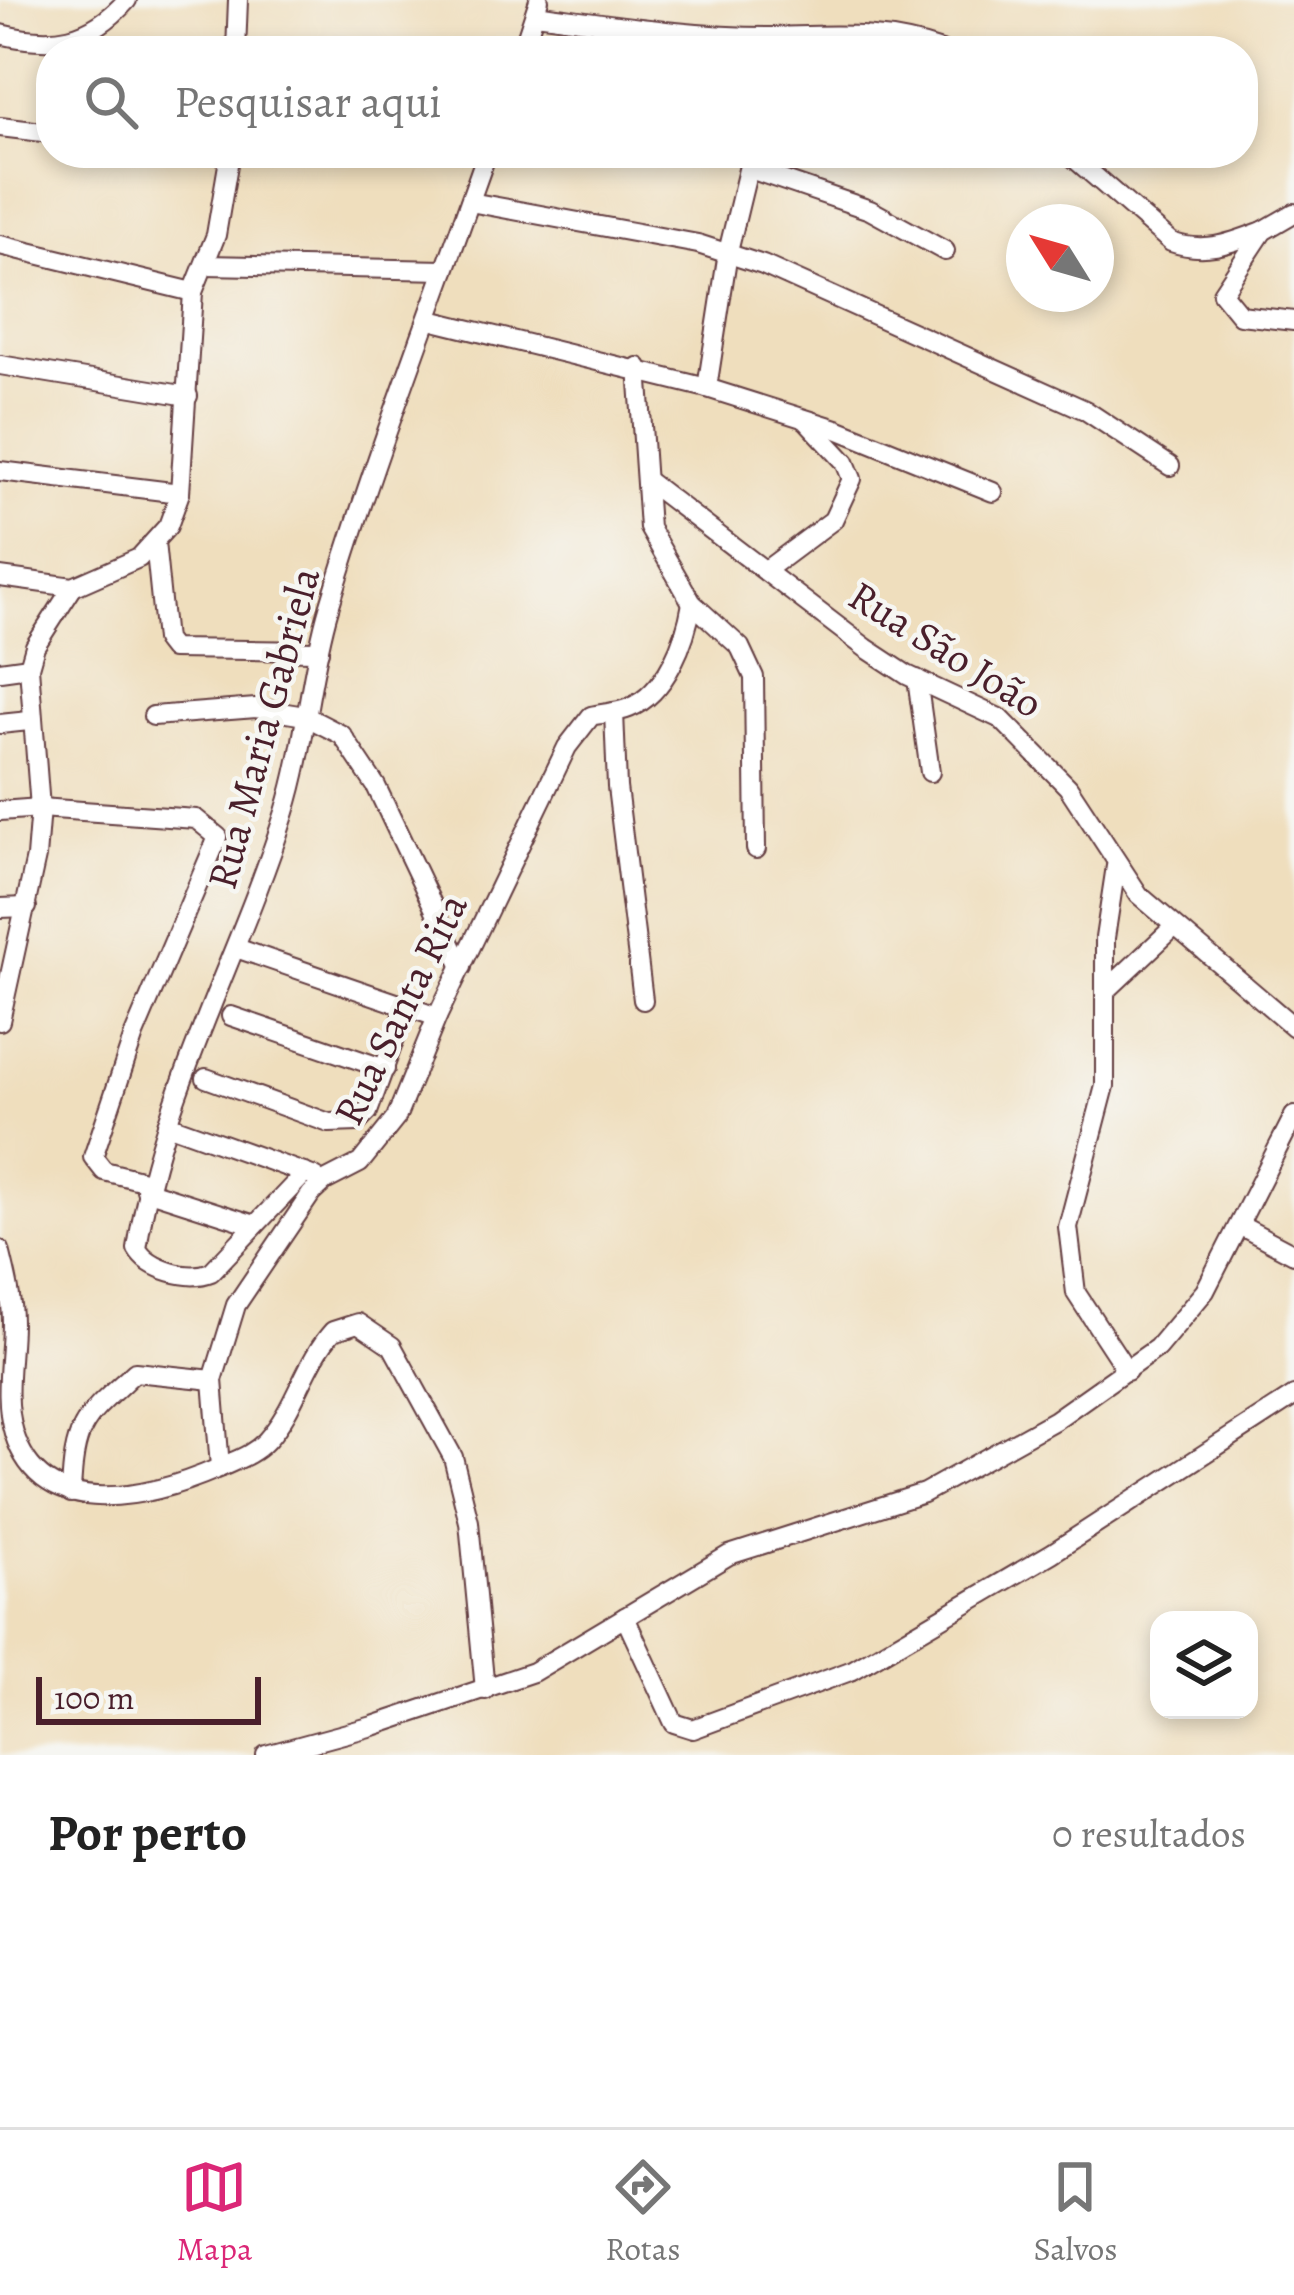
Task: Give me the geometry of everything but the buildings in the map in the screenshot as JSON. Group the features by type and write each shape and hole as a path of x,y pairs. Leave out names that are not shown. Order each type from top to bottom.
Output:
{"street":[{"path":"82,36 103,26 127,0"},
{"path":"237,36 238,0"},
{"path":"527,36 537,7 704,36"},
{"path":"0,34 36,38"},
{"path":"0,127 36,132"},
{"path":"0,577 73,587 139,558 155,542 180,493 193,292 222,211 228,168"},
{"name":"Rua Maria Gabriela","path":"305,1173 202,1276 148,1263 137,1250 147,1186 286,810 319,651 482,168"},
{"path":"707,388 728,252 749,168"},
{"path":"768,168 870,210 945,251"},
{"path":"1085,168 1171,242 1190,249 1219,247 1294,213"},
{"path":"470,202 728,252 1046,391 1170,466"},
{"path":"1263,231 1222,292 1240,315 1294,321"},
{"path":"0,245 193,292"},
{"path":"205,265 445,270"},
{"path":"430,320 707,388 806,419 993,492"},
{"path":"0,365 188,396"},
{"path":"638,368 650,528 692,603 740,647 754,677 756,849"},
{"path":"766,570 833,520 852,479 845,462 806,419"},
{"path":"0,471 180,493"},
{"name":"Rua São João","path":"646,480 917,680 976,704 1036,748 1088,817 1116,866 1174,927 1294,1027"},
{"path":"155,542 165,640 172,649 319,651"},
{"path":"0,1021 27,907 40,808 29,721 29,667 42,634 73,587"},
{"name":"Rua Santa Rita","path":"220,1467 213,1380 236,1305 325,1181 346,1174 380,1145 436,1018 574,735 591,716 640,703 670,665 687,631 692,603"},
{"path":"0,671 29,667"},
{"path":"917,680 930,772"},
{"path":"153,716 256,708 305,716 352,746 462,967"},
{"path":"614,712 617,787 643,1000"},
{"path":"0,724 29,721"},
{"path":"0,811 40,808 196,819 213,828 215,849 134,1035 93,1157 104,1171 255,1225"},
{"path":"1116,866 1107,911 1105,1086 1068,1227 1076,1293 1127,1371"},
{"path":"0,908 27,907"},
{"path":"1107,990 1174,927"},
{"path":"238,949 436,1018"},
{"path":"206,1078 329,1123 358,1121 368,1112 406,1008"},
{"path":"231,1016 385,1069"},
{"path":"266,1755 313,1749 533,1672 729,1555 924,1493 967,1473 1157,1348 1192,1306 1241,1226 1294,1116"},
{"path":"167,1124 325,1181"},
{"path":"1241,1226 1294,1254"},
{"path":"0,1250 12,1323 8,1404 21,1452 50,1485 71,1493 142,1494 175,1488 220,1467 263,1444 280,1425 333,1330 358,1323 380,1333 453,1457 465,1492 485,1690"},
{"path":"71,1493 73,1440 89,1415 135,1372 213,1380"},
{"path":"625,1617 674,1723 693,1729 853,1670 1071,1541 1294,1396"}]}
